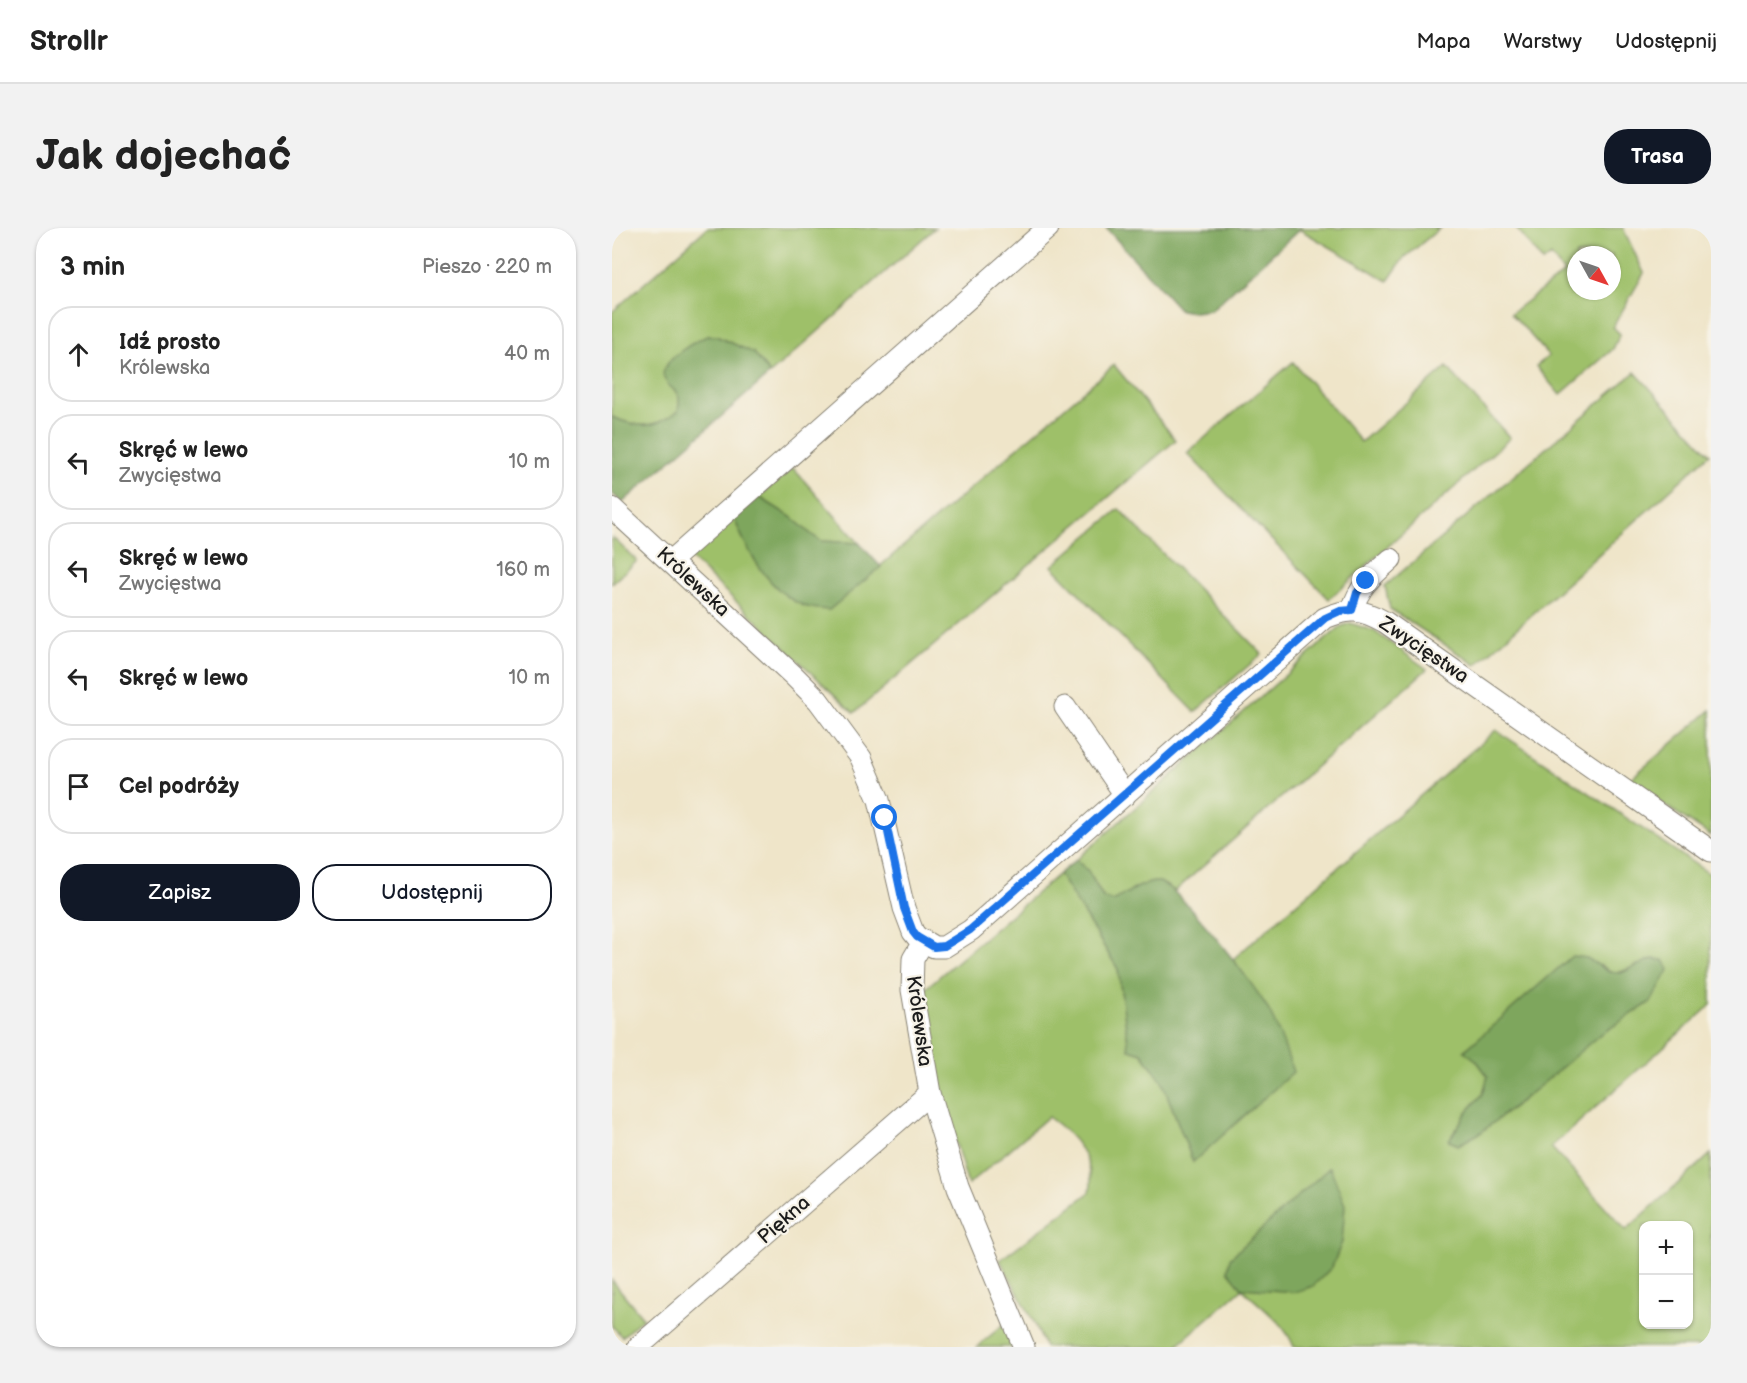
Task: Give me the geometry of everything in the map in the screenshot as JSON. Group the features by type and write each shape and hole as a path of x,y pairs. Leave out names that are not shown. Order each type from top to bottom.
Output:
{"street":[{"path":"671,561 1048,228"},
{"name":"Królewska","path":"612,508 818,700 861,758 871,778 882,809 904,908 913,932 922,942 913,959 912,990 930,1093 958,1187 1024,1347"},
{"path":"922,942 934,947 944,946 963,935 1325,618 1340,611 1352,610 1357,593 1391,559"},
{"name":"Zwycięstwa","path":"1352,610 1368,613 1385,622 1711,851"},
{"path":"1065,707 1125,795"},
{"name":"Piękna","path":"638,1347 930,1093"}],"green space":[{"path":"707,228 935,228 770,374 754,353 716,336 707,336 673,387 679,398 678,411 661,421 646,425 631,424 612,417 612,312"},
{"path":"1106,228 1301,228 1211,310 1194,312 1180,310"},
{"path":"1440,228 1403,259 1388,281 1299,229"},
{"path":"1516,228 1623,228 1644,273 1613,327 1620,334 1613,349 1560,395 1536,366 1549,356 1511,313 1564,273 1551,256 1543,262"},
{"path":"707,336 716,336 754,353 770,374 622,503 612,493 612,417 631,424 646,425 661,421 678,411 678,394 664,378 666,365 694,342"},
{"path":"1293,362 1361,442 1447,367 1510,438 1329,599 1187,453"},
{"path":"1114,365 1176,440 854,713 689,557 734,518 744,541 829,610"},
{"path":"1635,372 1710,454 1476,665 1390,609 1385,586"},
{"path":"793,468 859,543 821,541 791,517 759,497"},
{"path":"759,497 791,517 821,541 859,543 881,567 829,610 802,605 779,590 769,580 752,556 734,518"},
{"path":"1119,509 1262,654 1195,712 1052,566"},
{"path":"612,537 637,561 612,583"},
{"path":"1350,623 1374,631 1427,669 1175,891 1160,882 1147,883 1112,901 1104,898 1088,871 1076,860 1340,627"},
{"path":"1711,710 1711,836 1628,781"},
{"path":"1496,730 1711,875 1711,1005 1551,1147 1626,1230 1711,1154 1711,1347 1294,1347 1285,1330 1242,1289 1175,1347 1045,1347 1000,1260 1090,1192 1091,1180 1086,1159 1066,1131 1048,1117 968,1185 941,1092 920,993 1059,874 1118,969 1129,1049 1142,1053 1162,1081 1193,1162 1267,1007 1233,959","holes":["1601,965 1619,972 1637,965 1651,1002 1596,1037 1530,1094 1477,1134 1458,1145 1449,1141 1467,1112 1483,1094 1488,1076 1476,1060 1464,1050"]},
{"path":"1076,860 1088,871 1103,898 1112,901 1152,882 1168,887 1216,938 1249,980 1276,1024 1293,1072 1193,1162 1162,1081 1142,1053 1129,1049 1118,969 1059,874"},
{"path":"1572,956 1587,958 1609,972 1621,973 1652,959 1664,960 1669,970 1651,1002 1598,1036 1480,1133 1458,1145 1449,1140 1467,1112 1483,1094 1488,1076 1476,1060 1464,1051"},
{"path":"1330,1167 1345,1205 1342,1242 1332,1267 1313,1286 1295,1292 1242,1288 1228,1271 1230,1258"},
{"path":"612,1280 643,1318 622,1337 612,1326"},
{"path":"1004,1324 1012,1347 977,1347"}],"route":[{"path":"885,818 904,908 913,932 922,942 934,947 944,946 970,930 1325,618 1340,611 1352,610 1357,593 1366,581"}]}
